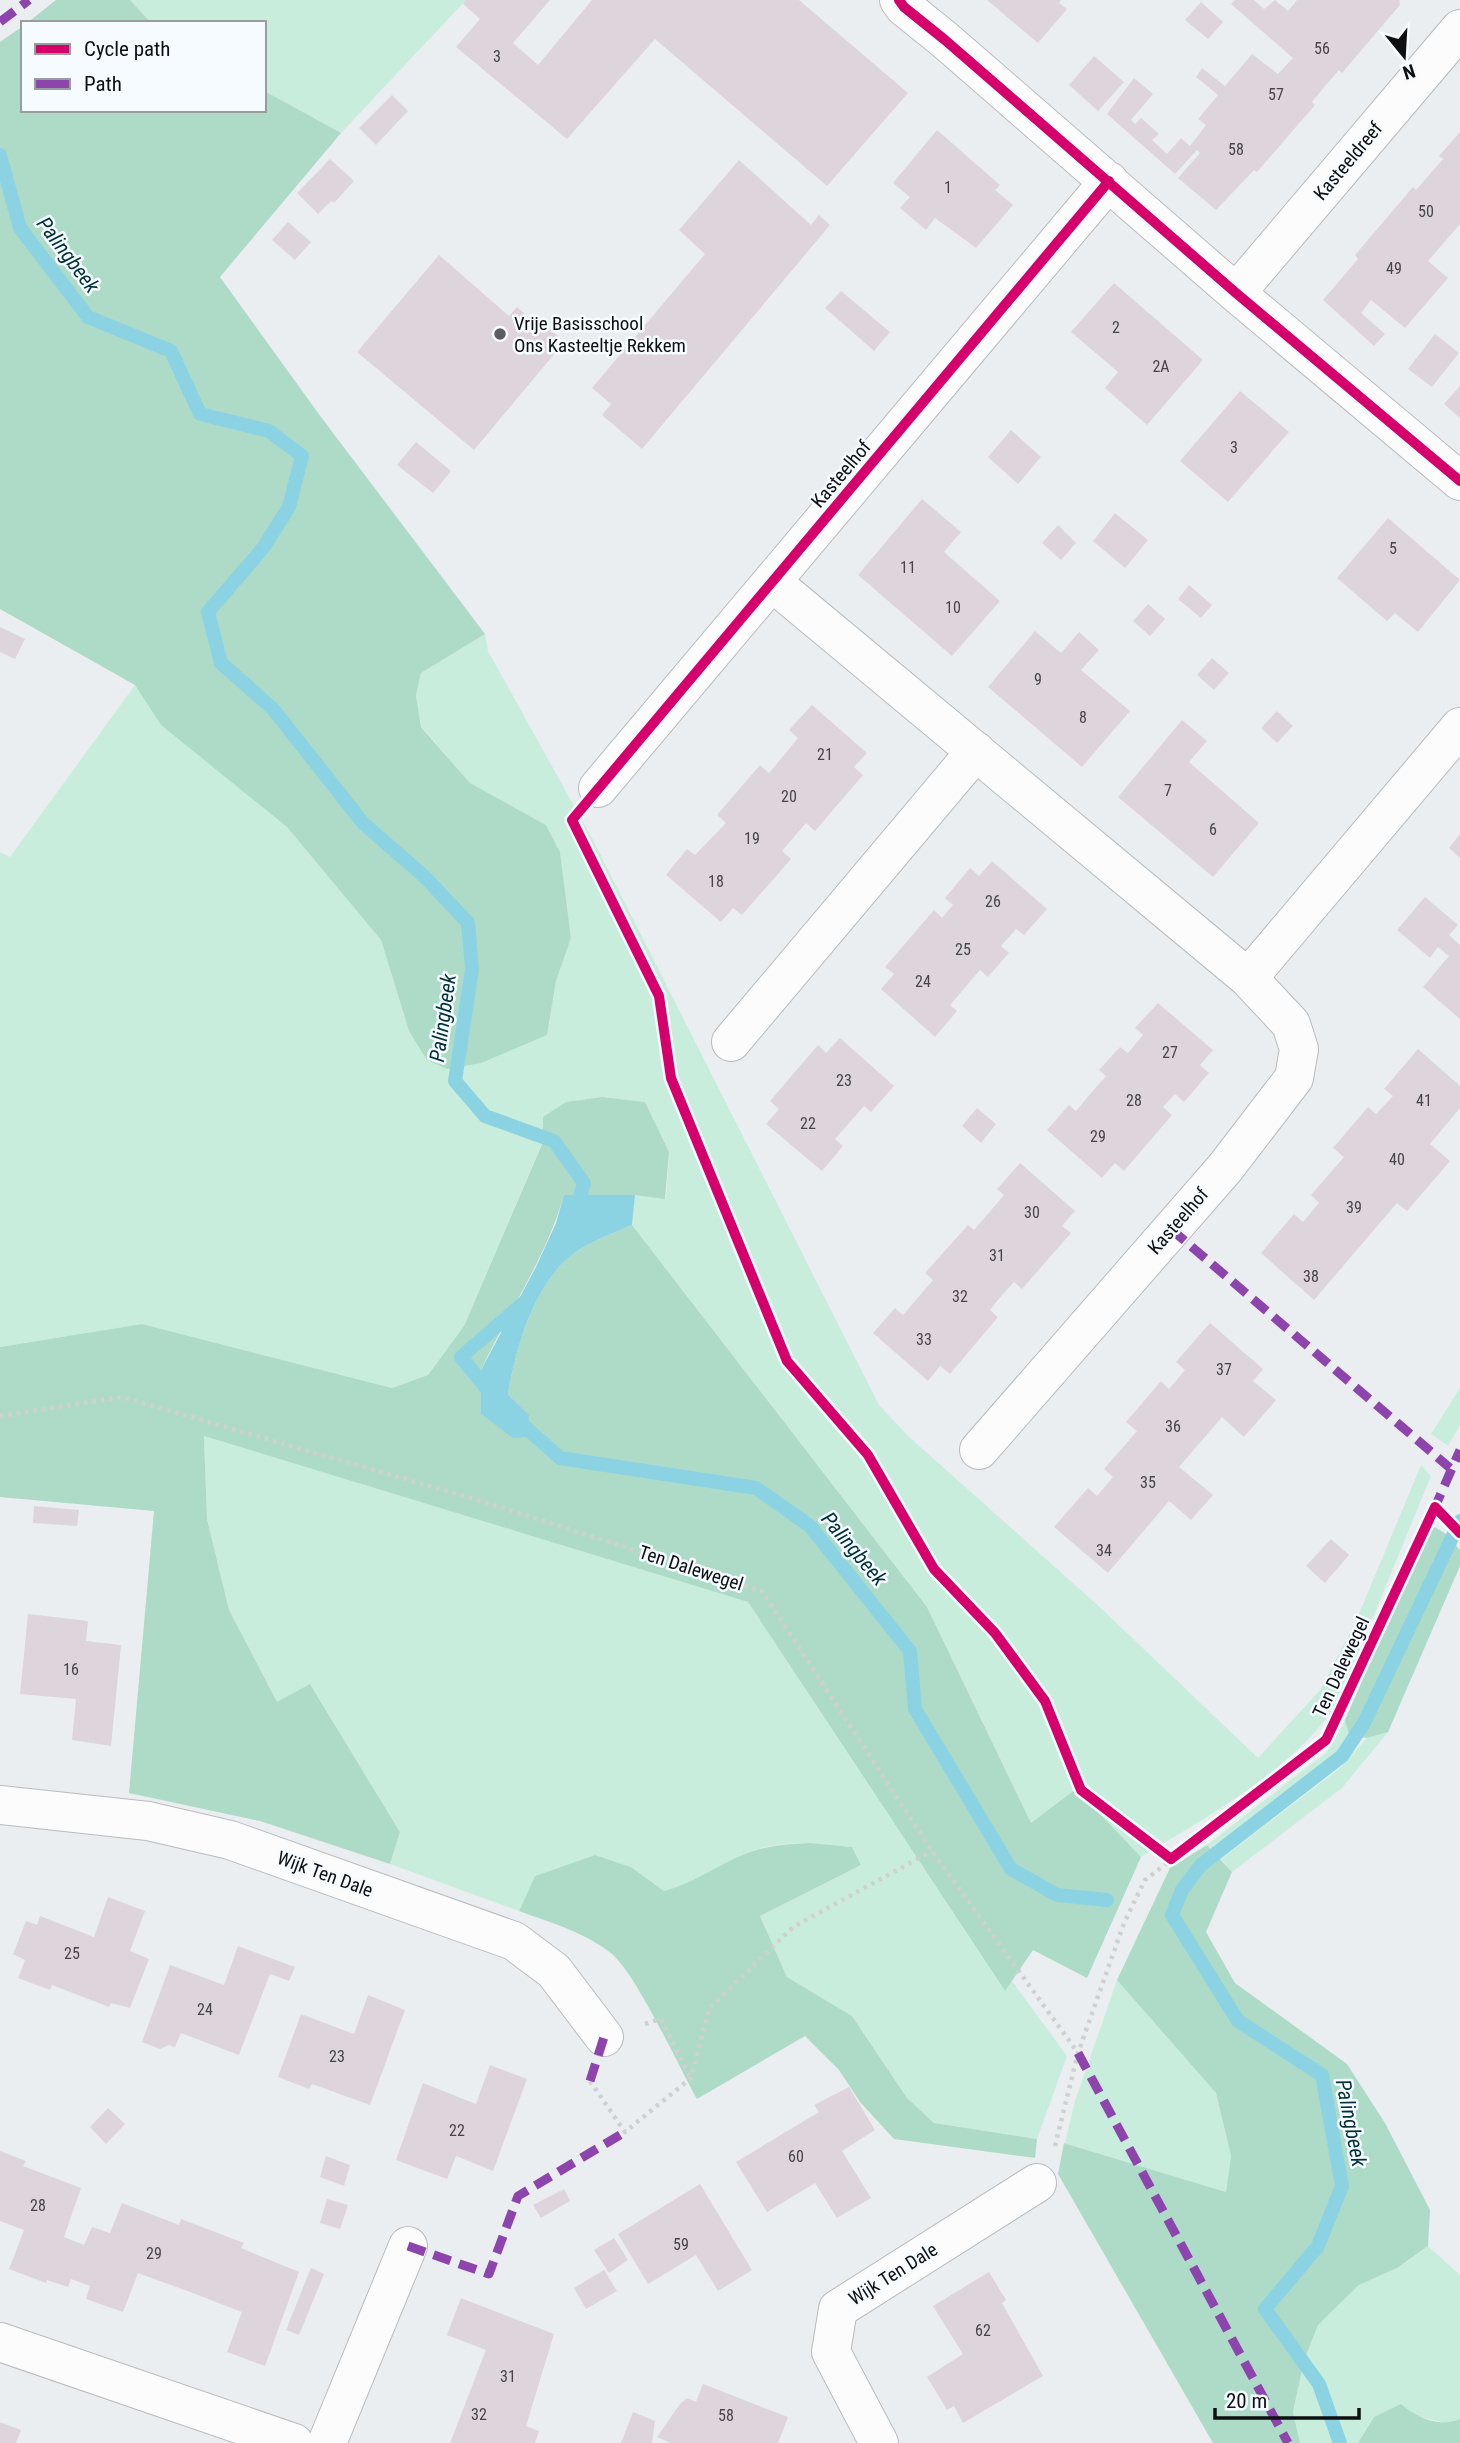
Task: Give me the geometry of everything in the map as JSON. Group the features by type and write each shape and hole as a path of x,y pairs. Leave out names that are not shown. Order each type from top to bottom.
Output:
{"street":[{"path":"899,0 1236,293 1460,481"},
{"name":"Kasteeldreef","path":"1236,293 1460,29"},
{"name":"Kasteelhof","path":"598,788 1109,181"},
{"name":"Kasteelhof","path":"773,583 1248,978 1291,1024 1299,1049 1294,1078 1224,1168 979,1450"},
{"path":"1248,978 1460,727"},
{"path":"730,1042 976,751"},
{"name":"Wijk Ten Dale","path":"0,1805 148,1821 230,1840 514,1941 554,1971 604,2037"},
{"name":"Wijk Ten Dale","path":"879,2443 831,2352 838,2309 1037,2183"},
{"path":"327,2443 408,2246"},
{"path":"0,2342 294,2443"}],"path":[{"path":"590,2081 625,2132 691,2078 709,2008 793,1927 932,1851"},
{"path":"604,2037 661,2018 691,2078"},
{"path":"1037,2183 1049,2170 1078,2053"}],"green space":[{"path":"56,0 130,0 149,21 30,21"},
{"path":"130,0 466,0 341,133 266,94 266,21 149,21"},
{"path":"21,27 21,112 266,112 268,93 341,133 220,277 321,417 485,634 421,673 416,695 421,727 470,783 546,825 560,852 571,938 556,981 547,1035 481,1063 447,1069 427,1060 409,1031 381,940 287,827 161,725 135,685 0,609 0,42"},
{"path":"485,634 488,651 593,840 879,1405 907,1435 1103,1610 1258,1758 1320,1690 1356,1621 1421,1465 1431,1476 1337,1705 1296,1751 1272,1772 1221,1808 1141,1857 1076,1790 1031,1823 927,1607 632,1225 635,1195 666,1198 669,1152 645,1102 602,1097 566,1102 546,1134 464,1326 428,1375 392,1388 142,1324 0,1347 0,852 10,857 135,685 162,725 287,827 381,940 409,1031 547,1035 556,981 571,938 560,852 546,825 470,783 421,726 416,695 421,673"},
{"path":"602,1097 645,1102 669,1152 665,1199 635,1195 564,1195 537,1263 481,1370 529,1415 508,1394 515,1359 527,1323 543,1289 553,1274 572,1255 597,1240 632,1225 927,1607 1031,1823 1076,1789 1141,1857 1087,1978 1033,1950 1005,1991 748,1602 204,1436 207,1519 229,1610 277,1702 310,1684 400,1832 390,1864 260,1821 129,1793 154,1511 0,1497 0,1347 142,1324 392,1388 428,1375 464,1326 543,1142 543,1117 566,1102"},
{"path":"1460,1388 1460,1425 1448,1446 1431,1434"},
{"path":"204,1436 748,1602 1004,1990 1012,1981 1067,2056 1037,2139 934,2123 907,2098 852,2016 787,1977 760,1916 861,1865 852,1847 800,1843 774,1845 749,1852 664,1891 631,1867 595,1855 535,1876 519,1911 390,1864 400,1832 311,1685 277,1703 229,1610 207,1519"},
{"path":"1435,1527 1446,1534 1460,1550 1460,1566 1388,1732 1367,1738 1349,1735 1345,1720 1426,1533"},
{"path":"1345,1720 1349,1735 1356,1736 1331,1763 1216,1852 1207,1845 1327,1752"},
{"path":"1388,1732 1342,1788 1232,1872 1221,1859 1340,1768 1367,1738"},
{"path":"810,1843 852,1847 861,1865 760,1916 787,1977 852,2016 907,2098 934,2123 1037,2139 1035,2158 894,2139 860,2102 839,2070 805,2036 697,2099 645,2000 612,1954 579,1934 519,1911 535,1876 595,1855 631,1867 664,1891 750,1852 773,1846"},
{"path":"1207,1845 1232,1872 1206,1932 1235,1983 1347,2064 1385,2123 1430,2210 1428,2246 1397,2268 1359,2285 1318,2325 1304,2361 1293,2412 1300,2443 1213,2443 1058,2174 1064,2143 1226,2192 1231,2156 1216,2093 1117,1980 1170,1868"},
{"path":"1117,1980 1216,2093 1231,2156 1226,2192 1065,2143 1075,2101"},
{"path":"1428,2246 1460,2275 1460,2419 1448,2424 1414,2415 1374,2417 1358,2443 1300,2443 1293,2412 1304,2361 1318,2325 1359,2285 1397,2268"},
{"path":"1401,2404 1414,2414 1429,2420 1452,2422 1460,2419 1460,2443 1358,2443 1374,2417"}],"water":[{"path":"564,1195 635,1195 632,1225 597,1240 572,1255 553,1274 543,1289 521,1341 508,1394 529,1415 528,1437 513,1438 481,1414 481,1370 536,1267 556,1223"}],"building":[{"path":"466,0 550,0 513,43 538,65 592,0 799,0 908,93 827,186 655,39 567,139 456,47 480,19 463,4"},
{"path":"987,0 1061,0 1059,3 1067,9 1038,43"},
{"path":"1235,0 1254,0 1264,9 1275,0 1288,11 1297,0 1399,0 1400,5 1342,73 1339,70 1325,86 1312,102 1315,105 1257,172 1254,170 1216,210 1178,178 1200,153 1197,150 1175,174 1107,114 1134,78 1153,94 1131,120 1135,124 1141,118 1159,134 1152,140 1167,154 1181,138 1190,146 1206,125 1198,119 1218,95 1196,77 1202,68 1225,86 1252,54 1278,74 1293,58 1231,4"},
{"path":"1201,2 1223,22 1208,39 1185,20"},
{"path":"1094,56 1124,82 1098,111 1069,85"},
{"path":"392,95 408,111 376,145 359,128"},
{"path":"937,130 1000,185 995,190 1013,205 976,248 935,218 926,230 900,208 910,197 893,183"},
{"path":"1460,132 1460,224 1428,261 1448,278 1405,328 1371,300 1361,313 1385,334 1374,346 1323,300 1358,259 1355,255 1413,187 1416,190 1443,159 1439,156"},
{"path":"330,159 354,181 334,203 331,201 318,214 297,193"},
{"path":"739,160 811,225 819,215 830,225 642,449 602,415 611,404 592,388 705,254 679,230"},
{"path":"288,222 311,242 295,260 272,240"},
{"path":"439,255 509,316 517,307 536,324 540,320 560,338 557,341 561,346 474,450 357,352"},
{"path":"1114,283 1203,360 1147,425 1105,388 1118,372 1071,332"},
{"path":"841,291 890,332 874,351 825,308"},
{"path":"1435,334 1459,353 1432,387 1408,369"},
{"path":"1460,386 1460,418 1444,404"},
{"path":"1240,391 1289,432 1228,502 1180,461"},
{"path":"1011,430 1041,457 1018,484 988,457"},
{"path":"416,442 451,471 433,493 397,465"},
{"path":"922,499 961,532 944,552 1000,601 952,656 858,575"},
{"path":"1115,513 1148,540 1125,568 1093,541"},
{"path":"1388,518 1460,580 1418,632 1395,613 1387,621 1337,578"},
{"path":"1058,525 1076,543 1061,560 1042,543"},
{"path":"1189,585 1212,605 1201,618 1178,599"},
{"path":"1148,604 1165,619 1150,636 1133,621"},
{"path":"0,627 25,639 15,659 0,652"},
{"path":"1035,631 1061,653 1079,632 1099,650 1081,670 1130,711 1082,767 988,687"},
{"path":"1212,658 1229,673 1214,690 1197,675"},
{"path":"812,705 867,753 854,767 863,775 815,831 806,823 782,851 791,859 742,915 733,908 721,922 666,875 687,849 695,855 726,823 717,815 760,765 769,773 798,738 789,730"},
{"path":"1277,711 1293,726 1277,743 1261,728"},
{"path":"1182,720 1207,741 1189,762 1259,823 1213,877 1118,797"},
{"path":"1460,834 1460,858 1449,848"},
{"path":"992,861 1047,909 1024,935 1016,929 1001,946 1009,953 988,977 980,970 950,1005 957,1011 935,1037 881,989 894,974 885,967 934,910 942,918 953,905 945,898 970,868 979,876"},
{"path":"1425,897 1458,925 1449,935 1460,945 1460,1019 1423,987 1449,956 1438,947 1430,958 1397,930"},
{"path":"1158,1003 1213,1050 1200,1065 1209,1073 1184,1102 1175,1094 1163,1107 1172,1115 1124,1171 1115,1163 1102,1178 1047,1130 1069,1105 1076,1111 1106,1076 1099,1070 1120,1047 1128,1053 1143,1035 1135,1028"},
{"path":"840,1038 894,1086 871,1112 864,1106 835,1139 843,1146 822,1171 766,1124 779,1109 770,1101 818,1045 826,1053"},
{"path":"1418,1049 1460,1086 1460,1108 1430,1144 1450,1161 1407,1211 1397,1203 1314,1300 1261,1253 1294,1214 1303,1222 1319,1203 1311,1195 1344,1157 1333,1148 1368,1107 1376,1114 1393,1096 1384,1089"},
{"path":"977,1108 996,1124 981,1143 962,1126"},
{"path":"1020,1163 1075,1211 1062,1226 1071,1233 1022,1289 1014,1282 1002,1295 990,1310 998,1317 950,1374 940,1366 928,1381 873,1333 895,1308 903,1315 933,1280 925,1273 968,1225 974,1230 1004,1195 997,1189"},
{"path":"1210,1323 1263,1369 1253,1381 1276,1400 1244,1437 1222,1417 1179,1467 1213,1495 1191,1520 1169,1501 1108,1573 1054,1527 1088,1488 1097,1496 1113,1477 1104,1469 1137,1431 1126,1422 1161,1381 1169,1389 1185,1370 1176,1362"},
{"path":"34,1506 79,1510 77,1526 33,1523"},
{"path":"1331,1539 1349,1555 1325,1583 1306,1566"},
{"path":"28,1614 88,1621 86,1641 121,1645 111,1746 72,1740 76,1699 20,1694"},
{"path":"108,1897 145,1911 130,1951 149,1959 130,2008 111,2003 109,2007 52,1985 50,1990 18,1978 25,1960 13,1954 26,1921 37,1925 40,1916 94,1937"},
{"path":"238,1946 295,1967 289,1981 270,1974 239,2055 181,2033 175,2047 169,2045 160,2049 142,2042 170,1965 224,1985"},
{"path":"368,1995 405,2010 370,2105 312,2084 309,2089 278,2077 301,2014 354,2034"},
{"path":"490,2065 527,2079 493,2171 456,2156 447,2179 396,2160 423,2083 476,2104"},
{"path":"849,2087 875,2130 842,2151 871,2198 837,2218 815,2183 767,2212 736,2162 819,2112 814,2105"},
{"path":"108,2108 125,2124 106,2144 90,2127"},
{"path":"0,2151 26,2161 23,2166 81,2188 64,2237 84,2245 92,2227 110,2233 122,2203 179,2225 181,2219 244,2243 241,2248 299,2272 265,2366 227,2352 242,2312 190,2292 138,2273 123,2312 86,2299 90,2286 71,2279 68,2287 47,2280 46,2283 9,2269 24,2230 0,2221"},
{"path":"326,2156 350,2165 344,2186 320,2177"},
{"path":"700,2184 752,2270 718,2291 696,2255 648,2284 618,2234"},
{"path":"564,2189 570,2201 541,2218 533,2205"},
{"path":"327,2199 348,2205 340,2229 320,2223"},
{"path":"614,2238 628,2260 609,2273 594,2250"},
{"path":"311,2268 324,2274 299,2335 286,2330"},
{"path":"604,2270 617,2291 586,2309 574,2288"},
{"path":"989,2272 1006,2300 1002,2303 1043,2376 963,2423 954,2406 947,2410 927,2377 963,2354 933,2306"},
{"path":"461,2298 554,2334 526,2426 539,2431 535,2443 450,2443 486,2350 447,2335"},
{"path":"703,2384 788,2417 778,2443 670,2443 657,2437 680,2404 687,2398 696,2402"},
{"path":"633,2412 655,2421 652,2443 621,2443"},
{"path":"0,2422 21,2430 16,2443 0,2443"}],"waterway":[{"name":"Palingbeek","path":"0,155 20,228 88,317 171,351 200,414 269,431 302,456 289,507 263,548 208,612 221,663 273,709 363,823 426,878 468,923 472,969 455,1081 485,1116 554,1141 584,1183 575,1214"},
{"name":"Palingbeek","path":"491,1394 461,1357 526,1301"},
{"name":"Palingbeek","path":"515,1418 560,1458 756,1488 810,1526 910,1651 915,1709 1011,1869 1057,1895 1107,1900"},
{"name":"Palingbeek","path":"1340,2443 1319,2384 1265,2309 1318,2246 1342,2186 1322,2075 1238,2021 1172,1915 1182,1890 1201,1865 1342,1756 1364,1723 1460,1521"}],"marked path":[{"path":"0,22 29,0"},
{"path":"1171,1229 1450,1468"},
{"path":"1437,1510 1435,1507 1460,1450"},
{"path":"590,2081 604,2037"},
{"path":"1078,2053 1288,2443"},
{"path":"408,2246 489,2274 518,2196 625,2132"}],"cycle path":[{"path":"899,0 1236,293 1460,481"},
{"name":"Ten Dalewegel","path":"1109,181 572,820 659,996 671,1078 787,1361 868,1455 934,1569 995,1633 1045,1701 1081,1790 1171,1859 1326,1740 1435,1507 1460,1533"}],"place":[{"name":"Vrije Basisschool Ons Kasteeltje Rekkem","path":"500,334"}]}
